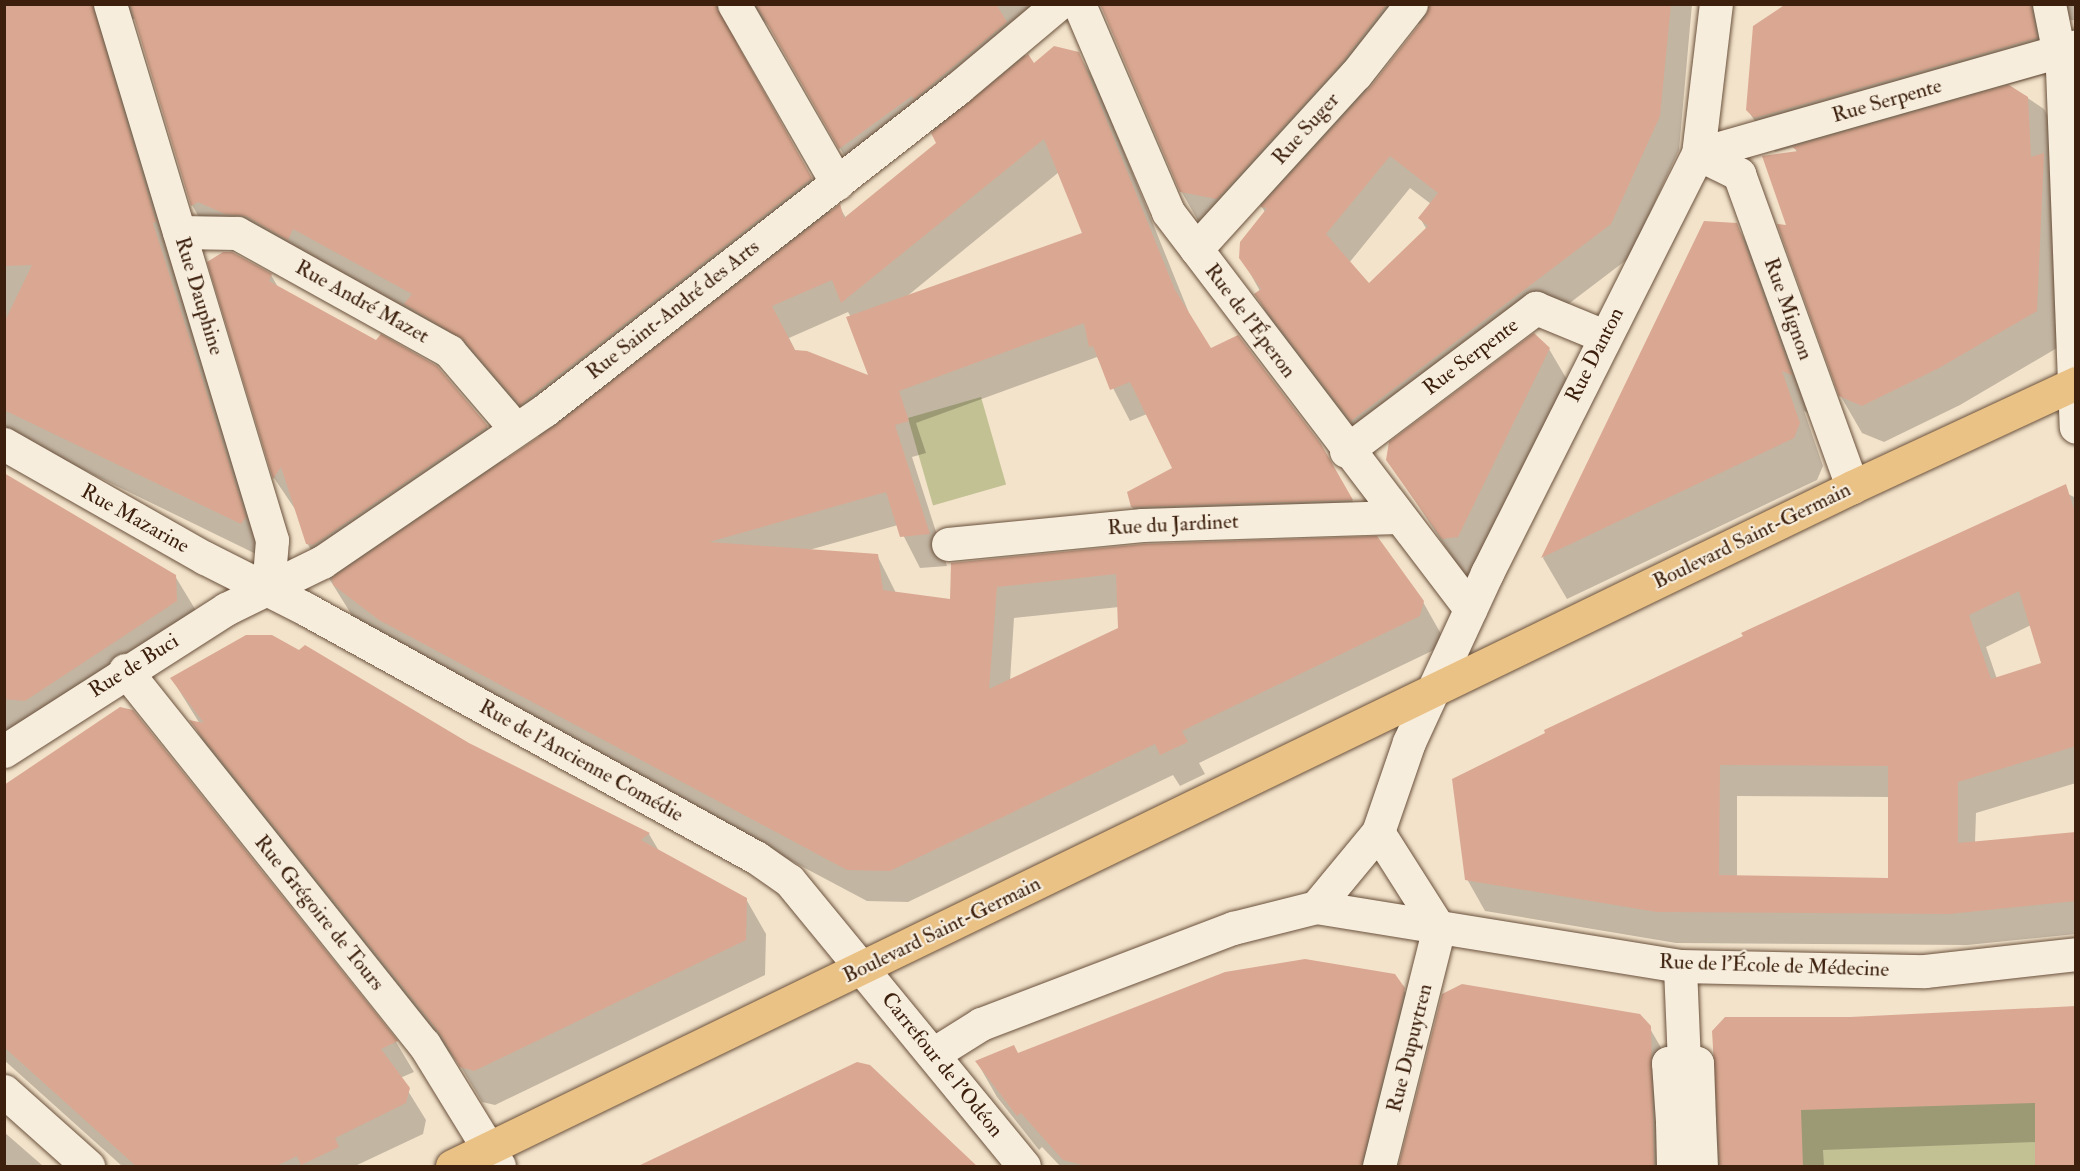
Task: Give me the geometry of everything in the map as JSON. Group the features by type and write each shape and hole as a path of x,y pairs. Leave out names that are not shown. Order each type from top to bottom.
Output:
{"main road":[{"name":"Boulevard Saint-Germain","path":"452,1167 494,1158 865,969 1262,772 1431,693 1852,487 2074,384"}],"street":[{"name":"Rue Dauphine","path":"110,4 272,540 268,589"},
{"path":"734,4 837,183"},
{"name":"Rue Saint-André des Arts","path":"268,589 322,562 515,428 545,410 837,183 1058,4"},
{"name":"Rue de l'Éperon","path":"1079,4 1168,212 1346,451 1470,609"},
{"name":"Rue Suger","path":"1196,249 1356,74 1411,4"},
{"name":"Rue Danton","path":"1431,693 1604,336 1698,154 1716,4"},
{"path":"2049,4 2068,48 2076,428"},
{"name":"Rue Serpente","path":"1698,154 2068,48"},
{"name":"Rue Mignon","path":"1698,154 1739,174 1852,487"},
{"name":"Rue André Mazet","path":"179,232 237,232 449,351 515,428"},
{"name":"Rue Serpente","path":"1346,451 1536,308 1604,336"},
{"name":"Rue Mazarine","path":"4,444 205,558 268,589"},
{"name":"Rue du Jardinet","path":"948,544 1142,525 1398,517"},
{"name":"Rue de Buci","path":"4,751 125,670 226,609 268,589"},
{"name":"Rue de l'Ancienne Comédie","path":"268,589 757,858 789,880 865,969"},
{"name":"Rue Grégoire de Tours","path":"125,670 424,1044 494,1158"},
{"path":"1316,908 1378,832 1409,742 1431,693"},
{"path":"1378,832 1439,928"},
{"path":"933,1054 990,1020 1233,928 1316,908 1439,928"},
{"name":"Rue de l'École de Médecine","path":"1439,928 1680,966 1925,971 2076,954"},
{"name":"Rue Dupuytren","path":"1379,1167 1439,928"},
{"path":"1673,1167 1697,1064 1684,1063 1680,966"},
{"name":"Carrefour de l'Odéon","path":"865,969 1021,1165"},
{"path":"4,1091 88,1167"},
{"path":"1685,1121 1701,1167"}],"shaded area":[{"path":"981,397 1006,484 933,505 908,418"},
{"path":"1801,1103 2035,1103 2035,1166 1801,1166"}],"building":[{"path":"4,4 92,4 156,222 153,223 246,517 241,524 4,410 4,323 32,265 4,266"},
{"path":"130,4 715,4 812,178 520,405 463,339 404,304 412,294 293,229 288,240 246,216 225,214 198,202 191,206"},
{"path":"756,4 996,4 1007,22 914,99 912,96 839,149"},
{"path":"1100,4 1387,4 1342,62 1217,199 1180,192"},
{"path":"1429,4 1671,4 1660,116 1611,224 1351,421 1254,294 1261,289 1239,258 1240,242 1267,208 1260,207 1371,86 1426,16","holes":["1390,156 1438,193 1418,218 1428,226 1369,283 1326,234"]},
{"path":"1786,4 2031,4 2037,38 1754,118 1746,110 1753,26"},
{"path":"1054,46 1079,52 1175,290 1211,348 1238,335 1321,444 1353,500 1131,507 1127,492 1172,468 1130,382 1110,390 1093,346 1089,347 1084,323 899,391 909,421 895,425 930,534 900,537 886,492 709,542 878,554 883,590 950,599 951,563 1143,544 1377,536 1424,601 1420,616 1182,731 1188,742 1160,755 1155,744 890,871 847,870 379,620 333,585 332,578 556,425 840,204 844,218 936,143 931,133 1028,54 1034,63","holes":["1044,139 1082,233 846,317 868,375 807,351 795,350 772,306 832,280 841,303","1116,574 1118,628 989,689 997,587"]},
{"path":"2009,85 2028,97 2031,157 2044,153 2037,311 1939,368 1862,406 1839,396 1777,224 1786,225 1762,156 1798,151 1792,147"},
{"path":"1704,221 1737,223 1792,375 1782,371 1800,423 1794,438 1541,558"},
{"path":"223,252 232,252 272,274 269,281 376,340 381,334 437,366 488,426 313,545 306,544 281,467 273,479 207,262"},
{"path":"1534,333 1550,348 1458,537 1442,539 1386,460 1389,442"},
{"path":"4,473 176,575 177,601 25,701 4,699"},
{"path":"2066,484 2076,516 2076,746 1958,782 1958,843 2076,832 2076,901 1949,914 1657,912 1465,880 1452,779 1545,733 1544,730 1743,636 1741,633","holes":["2019,591 2041,663 1991,679 1969,615","1720,765 1888,766 1888,878 1719,875"]},
{"path":"246,635 272,635 299,650 305,645 469,743 650,833 641,840 747,898 746,940 474,1071 460,1067 439,1032 189,720 204,723 170,678"},
{"path":"120,707 133,710 398,1041 381,1049 410,1088 406,1103 335,1138 339,1147 301,1165 297,1156 274,1167 137,1167 4,1047 4,785"},
{"path":"1305,959 1395,974 1405,988 1361,1167 1090,1167 1063,1160 1021,1113 1017,1116 975,1061 1014,1045 1018,1053 1225,972"},
{"path":"1462,984 1640,1014 1651,1026 1654,1167 1398,1167 1442,994"},
{"path":"2076,1006 2076,1167 2035,1167 2035,1103 1801,1110 1803,1167 1720,1167 1712,1031 1725,1017 1850,1017"},
{"path":"857,1062 870,1065 978,1167 636,1167"}]}
